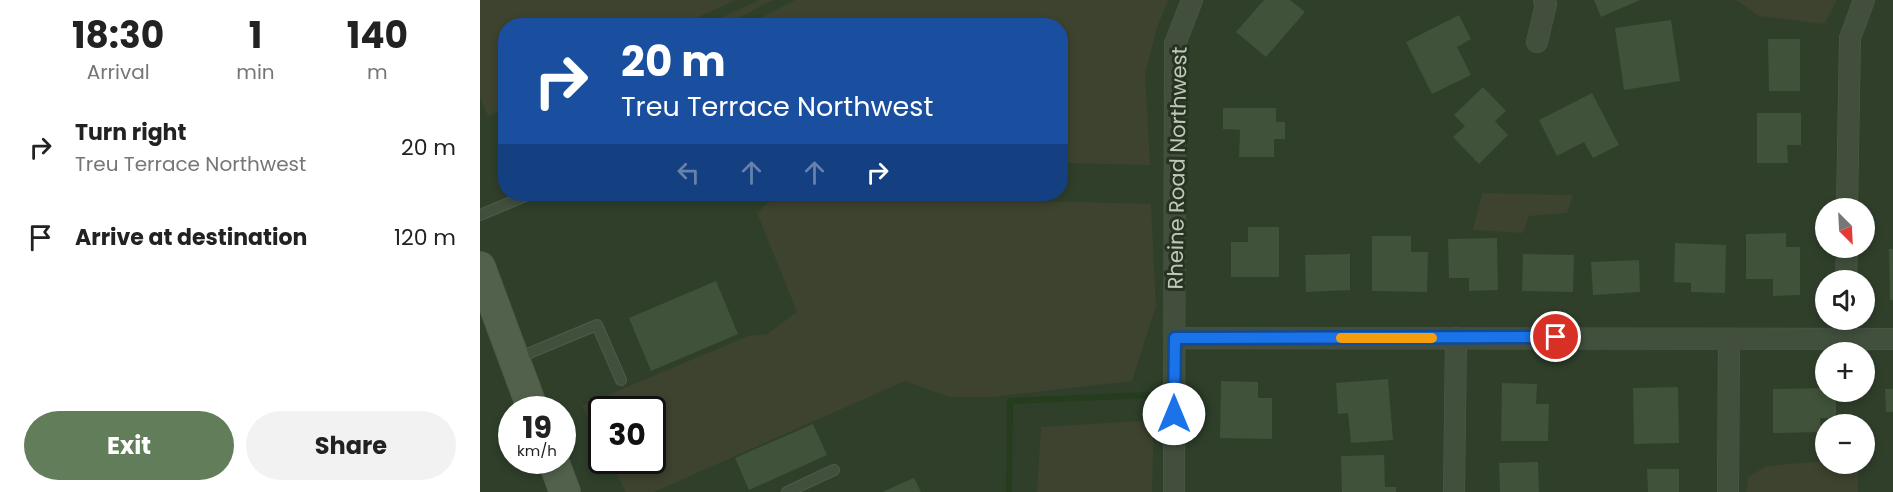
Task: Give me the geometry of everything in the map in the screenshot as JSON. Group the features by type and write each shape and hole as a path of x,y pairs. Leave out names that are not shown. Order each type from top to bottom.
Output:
{"main road":[{"path":"480,267 528,396"},
{"path":"558,474 565,492"}],"street":[{"name":"Rheine Road Northwest","path":"1174,492 1175,44 1192,0"},
{"path":"1537,42 1546,4 1544,0"},
{"path":"1847,198 1850,38 1864,0"},
{"path":"1175,338 1730,340 1835,330"},
{"path":"1850,330 1893,339"},
{"path":"1454,492 1456,338"},
{"path":"1728,492 1730,340"}],"lane":[{"path":"480,215 513,201"},
{"path":"514,360 597,325 621,380"},
{"path":"787,492 834,470"}],"green space":[{"path":"480,0 736,0 696,18 498,18 498,111 488,116 480,97"},
{"path":"759,0 773,0 738,18 720,18"},
{"path":"795,0 1168,0 1157,28 1145,73 1150,165 1068,163 1068,18 760,18"},
{"path":"1736,0 1837,0 1824,24 1759,16"},
{"path":"1482,193 1573,195 1567,213 1529,216 1523,233 1473,230"},
{"path":"770,201 1046,201 1151,204 1156,306 1132,381 993,397 949,397 905,381 654,492 626,492 617,474 666,474 666,396 606,396 748,336 767,334 797,312 757,213"},
{"path":"588,403 588,418 582,406"},
{"path":"1154,420 1152,492 1037,492 1041,427"},
{"path":"1815,462 1815,474 1858,474 1858,492 1746,492 1748,477 1767,466"}],"building":[{"path":"1264,0 1290,0 1305,12 1266,57 1236,32"},
{"path":"1594,0 1640,0 1601,17"},
{"path":"1459,15 1471,39 1457,47 1471,75 1432,94 1406,42"},
{"path":"1671,20 1680,81 1624,90 1615,28"},
{"path":"1768,39 1800,39 1800,91 1769,91"},
{"path":"1483,87 1506,111 1495,121 1508,135 1479,164 1453,137 1465,126 1454,115"},
{"path":"1592,93 1619,145 1593,158 1584,142 1557,156 1539,120"},
{"path":"1223,108 1276,108 1276,122 1285,122 1285,139 1274,139 1274,157 1239,157 1240,130 1223,129"},
{"path":"1757,113 1801,113 1801,145 1787,145 1788,163 1757,163"},
{"path":"1248,227 1279,227 1279,277 1231,277 1231,242 1248,242"},
{"path":"1786,233 1786,247 1800,247 1800,295 1773,296 1773,279 1746,279 1746,234"},
{"path":"1372,236 1411,236 1411,252 1428,252 1427,292 1372,291"},
{"path":"1497,238 1498,290 1469,291 1469,278 1449,278 1448,239"},
{"path":"1675,243 1726,245 1725,293 1691,292 1691,283 1674,282"},
{"path":"1889,249 1893,249 1893,300 1890,300"},
{"path":"1350,254 1350,290 1306,292 1305,255"},
{"path":"1523,254 1574,255 1573,292 1522,291"},
{"path":"1639,260 1640,292 1593,295 1591,262"},
{"path":"716,281 738,334 651,371 629,318"},
{"path":"1388,379 1393,440 1351,443 1348,413 1338,414 1336,383"},
{"path":"1221,381 1258,382 1258,398 1272,398 1272,439 1220,438"},
{"path":"1502,383 1537,384 1536,404 1549,404 1548,441 1501,441"},
{"path":"1678,387 1679,443 1634,444 1633,388"},
{"path":"1815,388 1815,402 1836,402 1836,414 1815,414 1815,432 1773,433 1773,389"},
{"path":"1885,389 1893,389 1893,412 1886,412"},
{"path":"813,424 827,455 749,490 735,458"},
{"path":"1384,455 1385,487 1396,487 1396,492 1342,492 1341,456"},
{"path":"1538,462 1539,492 1500,492 1499,463"},
{"path":"1647,469 1679,469 1679,492 1648,492"},
{"path":"914,478 921,492 882,492"}],"waterway":[{"path":"1009,492 1010,401 1150,395"}],"slow traffic":[{"path":"1341,338 1432,338"}],"route":[{"path":"1174,414 1175,338 1556,337"}]}
